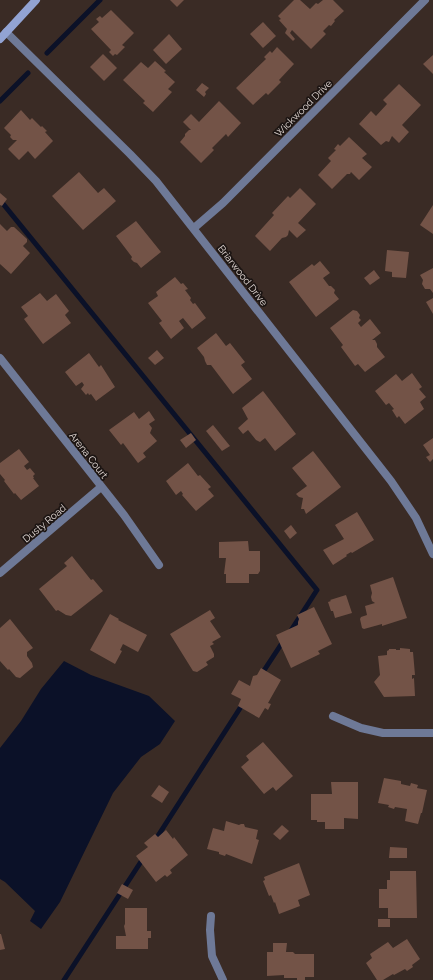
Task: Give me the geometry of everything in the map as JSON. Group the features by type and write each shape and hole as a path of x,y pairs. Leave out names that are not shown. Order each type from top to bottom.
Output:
{"main road":[{"path":"3,35 36,0"}],"street":[{"name":"Wickwood Drive","path":"194,228 223,203 425,0"},
{"name":"Briarwood Drive","path":"3,35 130,154 156,181 391,481 416,518 433,554"},
{"name":"Arena Court","path":"0,358 124,515 159,565"},
{"name":"Dusty Road","path":"0,574 101,487"},
{"path":"333,716 361,728 383,733 433,733"},
{"path":"211,916 210,930 212,956 223,980"}],"water":[{"path":"64,661 91,675 149,696 175,721 160,744 141,757 113,793 60,902 41,929 30,921 35,911 0,879 0,748 21,721 41,689"}],"building":[{"path":"170,0 184,0 177,7"},
{"path":"294,0 300,0 310,9 316,3 318,4 323,0 333,0 344,11 334,20 335,21 331,26 329,25 323,31 326,34 311,49 292,30 290,33 295,39 293,41 285,33 287,29 279,20 281,19 278,16"},
{"path":"111,10 134,33 122,45 125,47 117,55 115,54 113,56 109,52 111,50 91,29 99,22 96,19 100,16 102,18"},
{"path":"263,22 276,36 263,48 250,34"},
{"path":"169,34 182,49 166,64 153,50"},
{"path":"277,47 294,64 279,80 281,82 268,95 266,93 253,105 236,88 266,59 264,57 270,51 272,53"},
{"path":"103,54 117,68 104,81 90,67"},
{"path":"433,55 433,74 423,64"},
{"path":"155,61 175,82 168,89 172,92 153,112 143,103 145,101 123,80 141,62 148,68"},
{"path":"202,83 209,88 205,92 206,94 204,97 196,90"},
{"path":"399,84 421,105 402,125 409,132 399,143 392,136 389,142 386,141 381,145 359,124 371,111 376,116 387,104 383,100"},
{"path":"219,101 241,123 228,137 226,134 212,148 214,150 201,163 180,142 185,134 191,130 183,122 191,114 199,122"},
{"path":"21,110 30,120 32,118 41,127 42,126 53,141 35,159 28,151 19,160 8,149 17,140 13,140 10,137 11,135 4,128"},
{"path":"349,137 367,154 362,158 372,167 359,180 351,172 350,174 347,174 332,189 318,175 331,161 328,158 336,150 334,149 338,144 340,146"},
{"path":"79,172 98,193 104,188 116,201 83,230 52,196"},
{"path":"300,188 316,204 298,223 306,230 297,238 289,230 288,235 282,238 270,251 255,236 274,215 272,213 288,196 290,198"},
{"path":"0,193 7,199 2,206 0,205"},
{"path":"433,205 433,234 420,225"},
{"path":"136,221 161,252 141,268 131,259 132,257 116,236"},
{"path":"0,224 7,231 11,227 14,227 27,239 27,242 23,246 30,253 11,274 0,264"},
{"path":"387,250 409,252 406,278 392,277 392,272 385,271"},
{"path":"320,261 330,273 323,278 329,286 335,290 334,293 339,299 316,317 289,282 312,264 314,266"},
{"path":"433,268 433,293 430,289 425,289 420,275"},
{"path":"374,270 380,278 370,285 364,278"},
{"path":"175,277 188,289 185,290 191,298 190,300 193,304 195,303 206,318 192,329 183,318 179,321 184,328 171,339 159,323 162,321 148,303 158,296 156,292"},
{"path":"40,293 47,301 56,294 69,311 65,315 71,323 43,344 24,319 28,316 21,307"},
{"path":"433,298 433,314 426,302"},
{"path":"353,310 357,311 360,315 359,318 361,320 358,323 361,327 370,319 381,333 372,340 375,340 377,347 385,357 365,372 358,364 355,366 341,347 343,345 330,328"},
{"path":"216,333 226,346 230,343 245,362 241,365 252,379 233,394 211,365 207,365 204,357 197,348"},
{"path":"157,350 164,358 155,365 148,358"},
{"path":"89,353 99,367 101,365 115,387 96,401 91,394 89,395 88,393 86,395 81,389 84,385 82,382 76,386 65,372"},
{"path":"412,373 422,387 419,389 426,397 420,402 424,409 405,424 399,416 397,418 392,410 394,409 389,403 386,405 375,391 396,374 402,381"},
{"path":"263,391 296,434 275,451 265,438 260,442 256,440 248,430 243,434 238,428 248,419 242,408"},
{"path":"149,411 155,420 149,424 152,428 150,433 157,441 143,453 146,457 138,463 123,443 121,445 109,430 134,412 139,419"},
{"path":"213,425 230,446 222,451 206,431"},
{"path":"191,433 196,440 186,448 180,440"},
{"path":"433,438 433,459 430,462 426,457 430,455 423,445"},
{"path":"19,449 29,462 24,466 27,470 30,468 35,474 33,478 39,486 21,500 15,493 14,494 0,474 0,463"},
{"path":"313,451 341,487 306,514 304,509 301,509 303,498 296,494 307,486 292,468"},
{"path":"188,463 198,476 200,475 211,487 208,489 214,496 196,511 182,495 183,494 181,491 176,495 166,481"},
{"path":"357,512 374,540 346,555 347,556 333,565 323,550 344,539 335,525"},
{"path":"291,525 297,533 290,539 284,531"},
{"path":"248,541 249,551 260,551 260,571 258,574 249,574 249,583 226,583 226,574 224,574 226,558 219,558 219,542"},
{"path":"72,556 91,580 93,579 103,591 71,616 58,610 56,611 39,589 67,566 64,563"},
{"path":"393,577 407,618 382,626 382,624 364,629 362,628 360,619 361,617 367,615 365,606 375,603 372,601 370,585"},
{"path":"346,595 352,613 335,618 328,602"},
{"path":"314,607 332,644 318,651 320,654 291,668 276,635 298,625 299,619 297,615"},
{"path":"210,610 215,618 210,621 221,637 212,642 214,644 210,646 214,657 206,662 208,665 197,672 193,671 170,634"},
{"path":"110,614 119,619 118,620 147,635 138,652 123,644 120,650 122,651 115,664 90,650"},
{"path":"10,619 33,648 27,652 27,656 33,667 20,678 16,677 0,661 0,628"},
{"path":"400,648 410,649 410,652 413,652 415,675 412,675 412,679 414,678 415,696 384,697 374,682 380,675 378,656 387,655 387,651 389,649 400,650"},
{"path":"261,668 281,680 268,703 271,704 268,710 265,708 259,718 238,706 241,699 231,694 239,680 250,686 253,676 257,675"},
{"path":"263,742 293,776 276,791 273,787 264,794 241,767 249,760 246,756"},
{"path":"384,778 401,781 401,784 410,786 411,783 418,785 417,788 427,790 418,824 405,821 407,809 395,807 394,809 388,807 389,805 378,803"},
{"path":"331,782 358,782 358,819 344,818 344,829 325,829 325,822 311,820 311,794 332,794"},
{"path":"159,785 169,792 162,803 151,796"},
{"path":"226,821 239,825 244,824 245,827 258,830 256,839 259,840 252,864 226,854 225,856 219,854 219,852 207,849 213,828 224,831"},
{"path":"282,825 289,831 280,840 273,834"},
{"path":"166,830 173,839 174,837 188,855 170,870 172,873 167,877 165,875 156,882 136,856 148,847 144,843 155,834 158,837"},
{"path":"390,847 407,848 407,858 389,858"},
{"path":"299,863 310,895 298,900 300,906 279,914 275,902 274,903 271,895 269,896 263,881 265,880 264,877"},
{"path":"390,871 416,871 417,918 388,918 388,908 379,908 379,889 387,889 387,880 390,880"},
{"path":"122,884 133,890 128,899 117,893"},
{"path":"125,908 147,908 147,931 151,931 151,938 148,938 148,949 116,949 116,936 126,936 124,926"},
{"path":"378,919 390,919 390,927 378,927"},
{"path":"0,934 5,949 0,950"},
{"path":"407,939 420,959 407,971 405,969 383,980 377,980 366,963 372,958 370,954 388,942 393,948"},
{"path":"273,943 287,943 286,952 293,952 295,954 314,954 314,977 305,977 305,980 297,980 297,978 284,978 284,975 267,976 267,952 273,952"}],"waterway":[{"path":"47,53 100,0"},
{"path":"0,101 28,73"},
{"path":"0,200 317,590 290,632"},
{"path":"261,675 284,640"},
{"path":"154,842 244,702"},
{"path":"64,980 144,857"}]}
